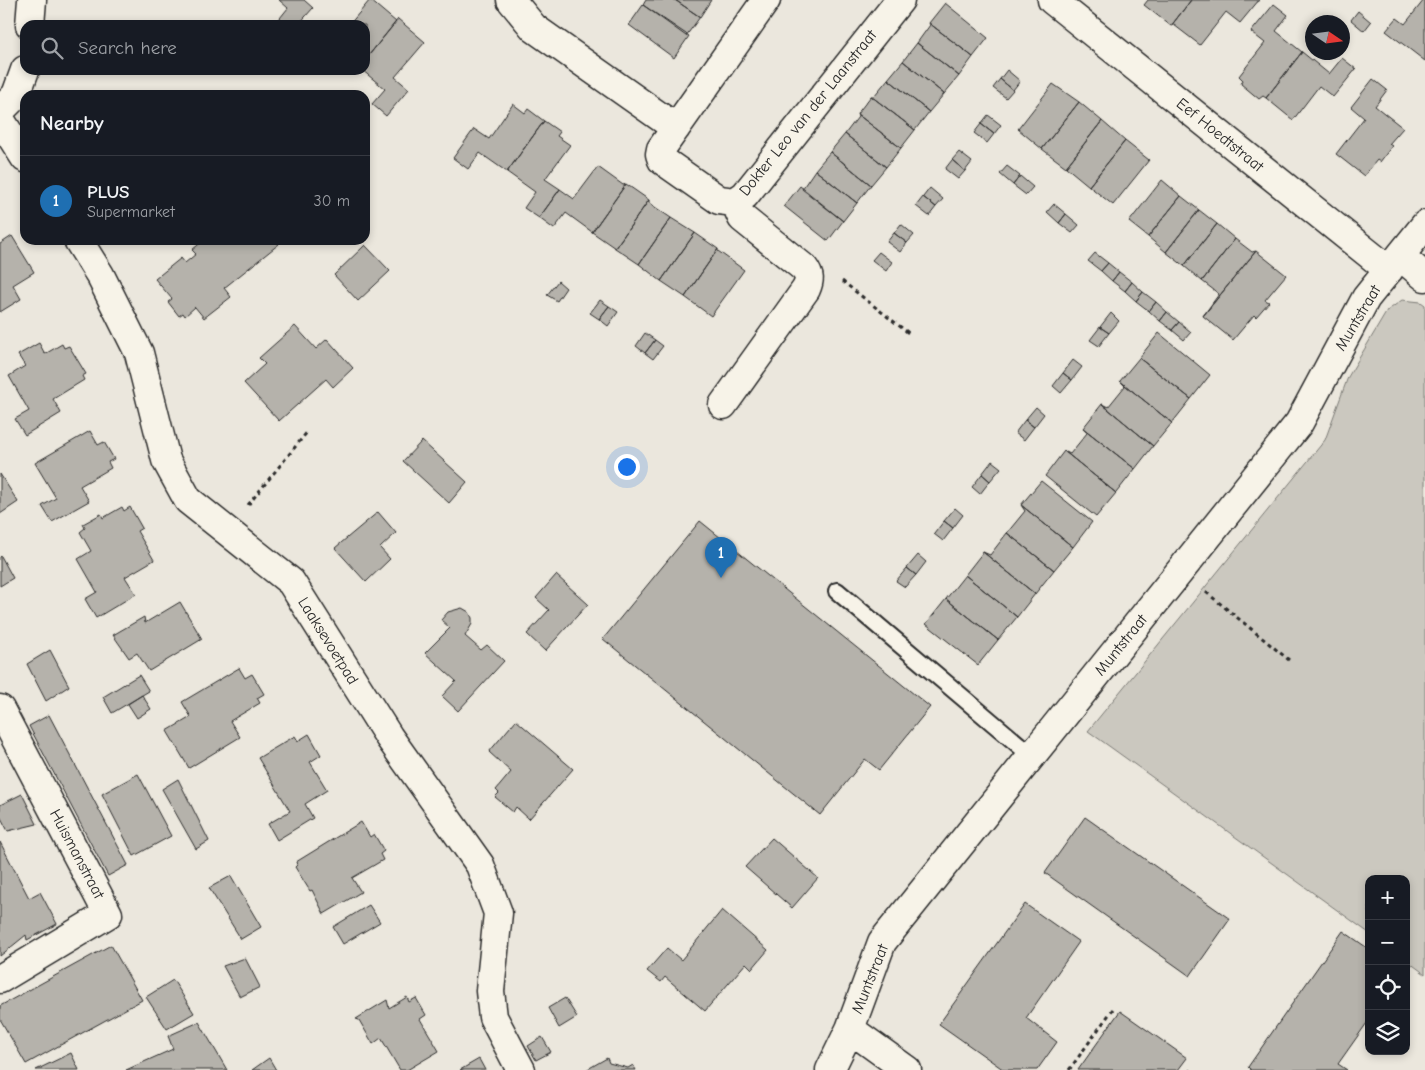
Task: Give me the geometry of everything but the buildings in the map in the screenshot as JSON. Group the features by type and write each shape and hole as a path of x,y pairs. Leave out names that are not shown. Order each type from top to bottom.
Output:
{"street":[{"path":"30,20 32,0"},
{"path":"512,0 534,28 676,128"},
{"name":"Dokter Leo van der Laanstraat","path":"766,0 661,149 662,160 719,200 735,202 745,195 900,0"},
{"name":"Eef Hoedtstraat","path":"1052,0 1395,263 1425,277"},
{"path":"0,111 16,95 23,75"},
{"path":"0,119 20,150"},
{"name":"Dokter Leo van der Laanstraat","path":"735,202 742,218 804,268 808,274"},
{"name":"Muntstraat","path":"830,1070 850,1029 882,942 1299,423 1366,298 1425,225"},
{"name":"Laaksevoetpad","path":"81,245 100,275 139,353 166,460 188,500 291,582 389,737 480,865 498,913 490,991 493,1017 521,1070"},
{"path":"723,406 806,289 809,281 808,274"},
{"name":"Huismanstraat","path":"0,709 108,914 0,979"},
{"path":"850,1029 907,1070"}],"lane":[{"path":"836,591 1032,756"}],"path":[{"path":"808,274 825,268 911,335"},
{"path":"227,531 308,431"},
{"path":"1181,571 1289,660"},
{"path":"1069,1070 1112,1009"}],"shaded area":[{"path":"1402,300 1421,302 1425,305 1425,974 1410,963 1410,875 1365,875 1365,930 1088,731 1325,440 1348,377 1387,311"}],"place":[{"name":"PLUS","path":"721,578"}]}
